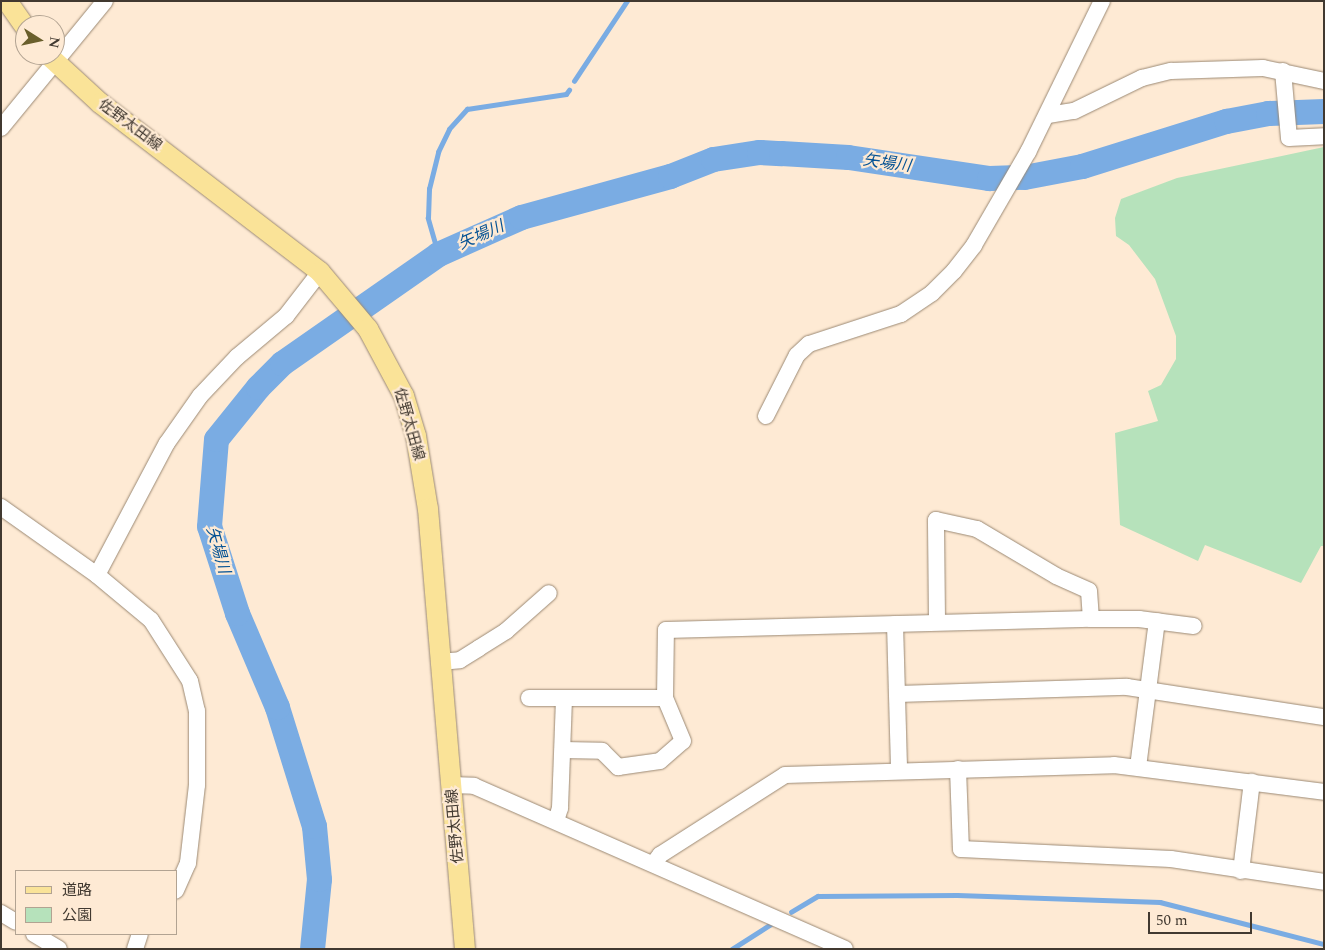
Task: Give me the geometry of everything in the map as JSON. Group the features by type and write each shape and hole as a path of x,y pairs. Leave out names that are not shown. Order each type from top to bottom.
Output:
{"main road":[{"path":"7,1 17,15"},
{"name":"佐野太田線","path":"58,65 100,103 320,272 365,325 404,396 416,436 428,509 439,662 452,785 465,949"}],"street":[{"path":"65,44 105,1"},
{"path":"766,416 802,350 822,338 885,322 932,293 974,245 1048,115 1102,1"},
{"path":"1,128 47,65"},
{"path":"1048,115 1074,111 1159,72 1245,68 1283,71 1324,81"},
{"path":"1283,71 1289,138 1324,136"},
{"path":"97,575 167,443 200,396 237,357 286,316 320,272"},
{"path":"1,507 97,575 152,620 182,665 198,711 194,826 185,873 178,886"},
{"path":"937,620 936,520 977,529 1056,576 1089,591 1091,618"},
{"path":"439,662 460,660 506,631 549,593"},
{"path":"564,750 602,751 618,767 660,761 683,741 665,698 666,630 896,624 937,620 1091,618 1157,621 1194,626"},
{"path":"1138,767 1157,621"},
{"path":"896,624 899,770"},
{"path":"898,694 1127,687 1324,717"},
{"path":"529,698 564,700 665,698"},
{"path":"556,821 560,808 564,750 564,700"},
{"path":"654,863 660,855 785,775 899,770 1138,767 1324,792"},
{"path":"958,769 961,849 1171,859 1324,882"},
{"path":"1241,871 1252,782"},
{"path":"452,785 474,786 654,863 845,949"},
{"path":"1,913 15,921"},
{"path":"36,935 59,949"},
{"path":"135,949 140,935"}],"green space":[{"path":"1324,147 1324,546 1321,546 1301,583 1205,545 1198,561 1120,525 1115,433 1158,421 1148,391 1161,385 1176,359 1176,336 1155,279 1129,245 1116,236 1115,218 1121,199 1177,178"}],"waterway":[{"path":"574,81 627,1"},
{"path":"438,254 428,218 429,189 438,152 449,129 467,109 566,94 569,90"},
{"name":"矢場川","path":"312,949 319,879 314,826 277,707 237,613 209,526 216,439 258,387 282,363 438,254 521,217 670,176 713,159 759,152 781,153 848,157 989,178 1024,177 1082,166 1226,121 1268,113 1324,111"},
{"path":"791,912 818,896 957,895 1160,902 1324,944"},
{"path":"732,949 771,924"}]}
